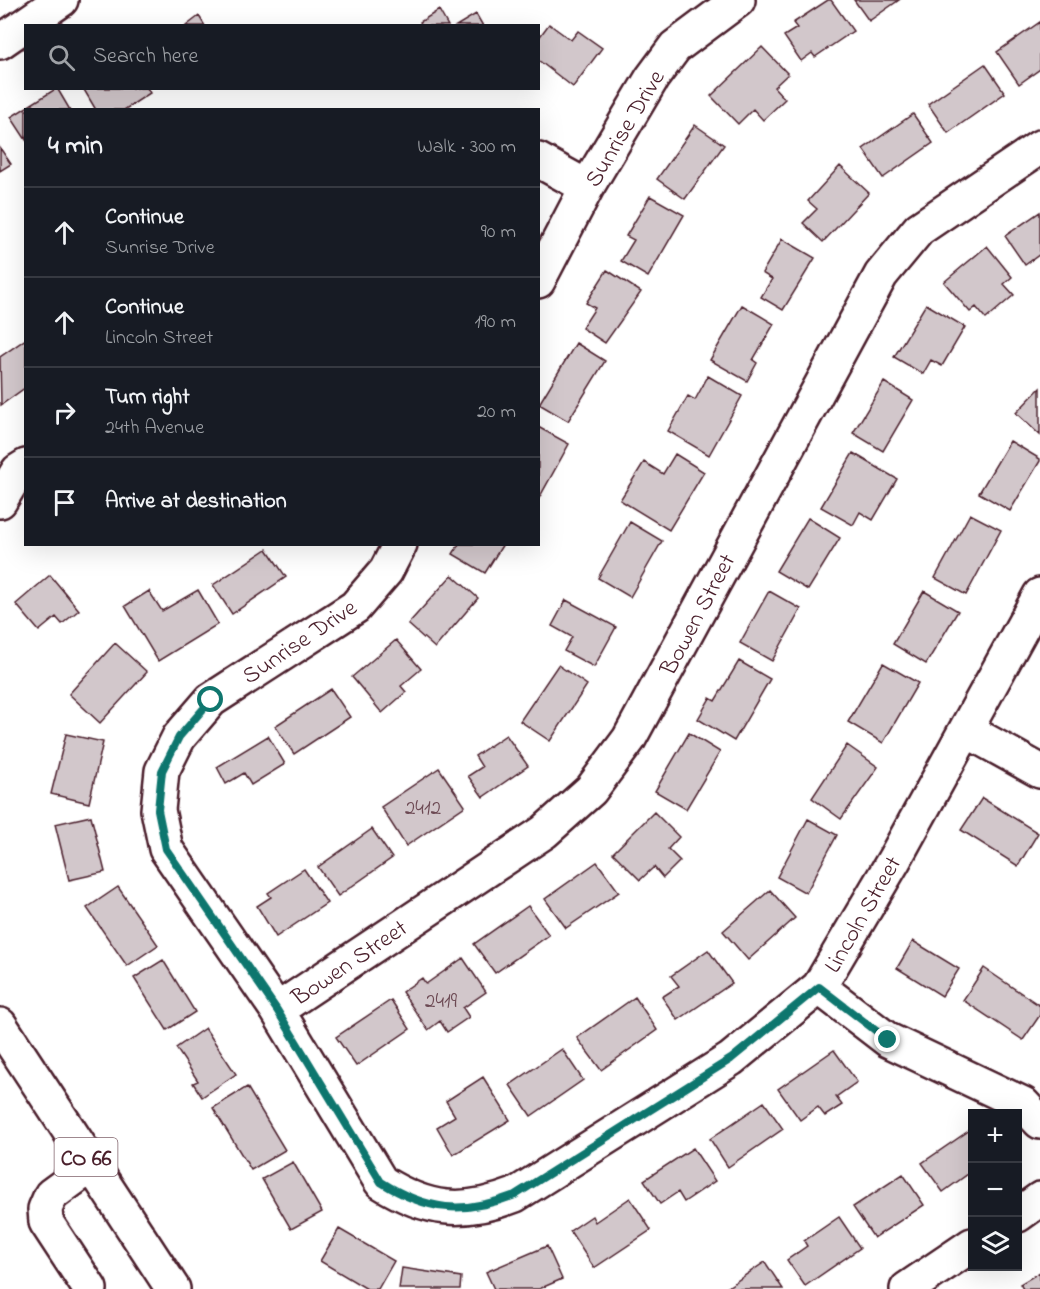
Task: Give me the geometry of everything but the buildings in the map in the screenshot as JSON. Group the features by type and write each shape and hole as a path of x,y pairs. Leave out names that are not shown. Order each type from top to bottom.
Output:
{"street":[{"path":"27,24 62,0"},
{"name":"Sunrise Drive","path":"540,277 587,187 652,78 675,47 738,0"},
{"path":"0,42 24,26"},
{"name":"Bowen Street","path":"277,1010 544,832 591,790 629,739 881,275 919,230 1040,147"},
{"path":"540,161 587,187"},
{"path":"0,501 18,471 24,467"},
{"name":"Sunrise Drive","path":"277,1010 166,849 158,810 162,771 179,737 211,700 355,607 386,571 399,546"},
{"name":"Lincoln Street","path":"277,1010 381,1182 406,1198 446,1209 486,1206 515,1195 731,1059 819,987 966,730 1040,595"},
{"path":"966,730 1040,771"},
{"path":"819,987 888,1040 1023,1104 1040,1122"},
{"name":"CO 66","path":"0,1025 173,1289"},
{"path":"90,1289 46,1222 45,1209 51,1195 92,1165"},
{"path":"1022,1212 1040,1199"},
{"path":"907,1289 968,1248"}],"route":[{"path":"211,700 179,737 162,771 158,810 166,849 277,1010 381,1182 406,1198 446,1209 486,1206 515,1195 731,1059 819,987 888,1040"}]}
